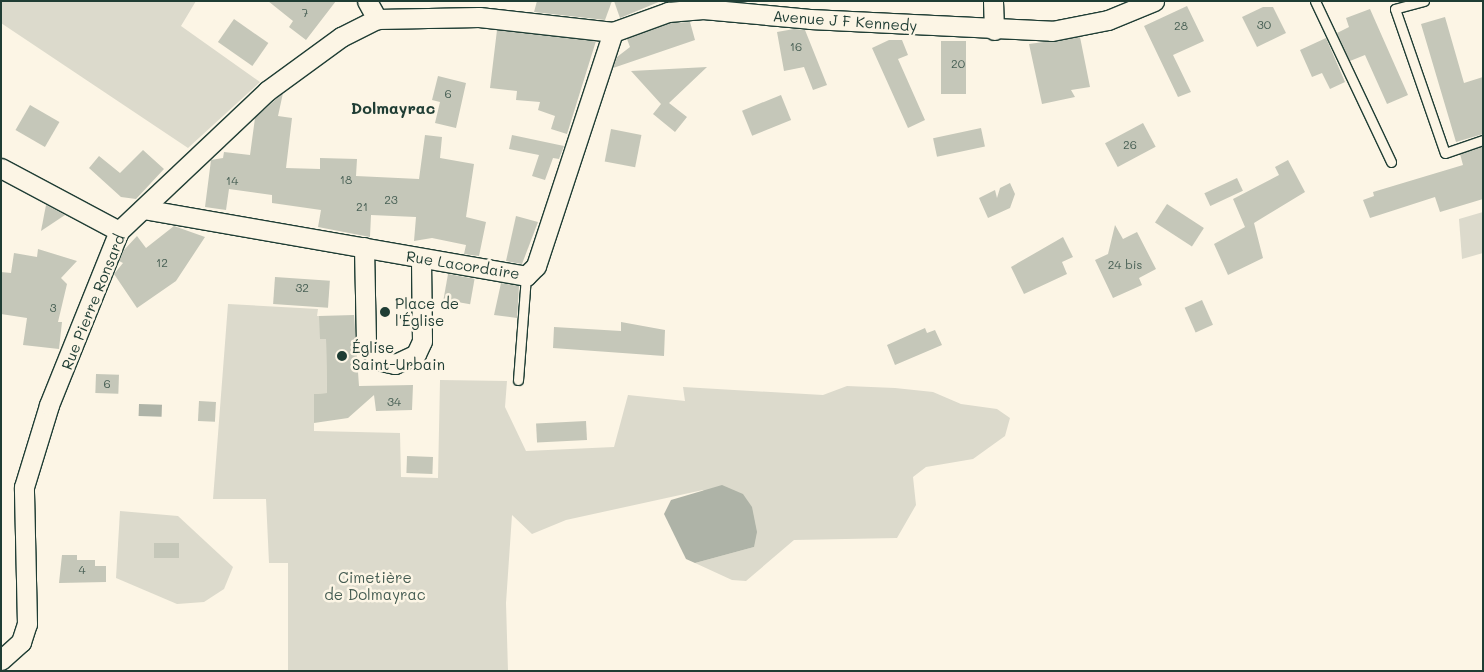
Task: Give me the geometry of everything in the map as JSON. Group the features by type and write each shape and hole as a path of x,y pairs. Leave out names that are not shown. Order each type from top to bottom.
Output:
{"street":[{"path":"366,1 377,19"},
{"path":"993,1 994,30"},
{"name":"Avenue J F Kennedy","path":"377,19 479,17 613,32 668,12 703,9 994,30 1086,26 1154,1"},
{"name":"Rue Pierre Ronsard","path":"1,660 21,642 27,624 24,487 49,406 119,231 267,90 341,37 377,19"},
{"name":"Rue Lacordaire","path":"142,209 526,276 536,266 613,32"},
{"path":"1,168 119,231"},
{"path":"364,248 366,346 381,362 395,364 416,354 422,340 421,259"}],"lane":[{"path":"1315,1 1390,162"},
{"path":"1424,1 1395,9 1445,153 1483,140"},
{"path":"518,380 526,276"}],"green space":[{"path":"1,1 196,1 181,26 260,82 188,148 1,23"},
{"path":"1483,212 1483,253 1462,259 1459,219"},
{"name":"Cimetière de Dolmayrac","path":"228,304 318,309 317,316 329,316 329,330 320,332 320,339 326,339 327,393 314,394 314,431 400,433 401,477 438,478 440,380 507,381 505,407 526,451 614,447 628,395 685,401 683,387 823,395 847,386 895,388 933,392 961,404 997,409 1010,418 1005,436 973,459 926,467 913,477 916,505 897,538 794,540 746,581 732,580 695,563 754,547 703,490 566,520 532,534 512,515 506,603 508,671 288,671 288,563 269,563 266,499 213,499"},
{"path":"120,511 178,516 233,567 224,589 204,602 177,604 116,578"}],"shaded area":[{"path":"139,404 162,405 162,417 139,416"},
{"path":"722,485 743,494 752,507 757,532 754,547 695,563 686,559 664,514 671,500"}],"building":[{"path":"268,1 336,1 306,40 289,27 293,21"},
{"path":"537,1 612,1 605,20 534,12"},
{"path":"614,1 661,1 620,18"},
{"path":"1187,6 1204,41 1173,55 1191,92 1178,97 1144,26"},
{"path":"1263,7 1273,7 1286,33 1257,47 1242,17"},
{"path":"1370,9 1408,95 1387,104 1365,55 1350,61 1337,33 1349,27 1346,18"},
{"path":"1445,17 1464,83 1483,77 1483,134 1456,142 1421,24"},
{"path":"234,19 268,43 252,66 218,42"},
{"path":"690,22 695,40 613,68 617,57 630,47 627,39 670,23"},
{"path":"794,29 805,30 827,85 813,90 804,67 784,71 777,32"},
{"path":"497,30 596,41 567,134 551,129 555,116 538,110 540,102 516,100 517,91 490,88"},
{"path":"1080,37 1090,87 1071,90 1075,97 1042,104 1029,44"},
{"path":"1326,38 1345,82 1330,89 1322,73 1312,77 1300,50"},
{"path":"889,40 902,40 908,55 898,59 925,120 908,128 872,48"},
{"path":"941,41 966,41 966,94 941,94"},
{"path":"707,67 669,103 687,117 675,132 653,114 661,104 631,71"},
{"path":"438,76 466,83 456,128 435,123 440,102 432,100"},
{"path":"283,93 278,116 292,118 286,168 320,169 320,158 357,159 356,176 419,179 425,135 442,137 440,158 474,164 466,217 486,222 479,256 464,254 466,245 432,238 414,241 416,217 371,215 370,237 318,227 321,210 272,203 272,195 229,189 226,210 205,207 211,160 223,158 224,152 250,155 255,118"},
{"path":"781,95 791,120 752,136 742,111"},
{"path":"30,105 59,122 45,147 16,130"},
{"path":"1143,123 1156,147 1118,167 1105,143"},
{"path":"981,128 985,147 937,157 933,138"},
{"path":"611,129 641,135 635,167 605,161"},
{"path":"512,135 564,146 559,159 553,158 545,180 532,176 539,155 509,149"},
{"path":"1483,147 1483,199 1440,212 1435,197 1370,218 1363,200 1374,196 1373,192 1463,165 1460,154"},
{"path":"143,150 164,169 136,199 121,197 89,168 99,156 120,173"},
{"path":"1288,160 1305,192 1254,223 1263,258 1228,275 1214,244 1245,227 1233,199 1279,175 1275,167"},
{"path":"1237,178 1243,191 1210,206 1204,193"},
{"path":"1010,183 1015,194 1010,208 988,218 979,198 995,190 997,198 1000,188"},
{"path":"1167,204 1204,228 1192,246 1155,222"},
{"path":"46,205 65,215 41,231"},
{"path":"516,216 538,222 522,264 506,261"},
{"path":"1115,225 1123,239 1137,232 1156,269 1139,278 1142,285 1113,298 1095,260 1108,254"},
{"path":"174,226 205,237 176,281 137,308 114,274 123,263 119,261 124,250 137,236 146,248"},
{"path":"1063,237 1073,257 1062,262 1067,274 1024,294 1011,267"},
{"path":"38,249 77,261 61,278 67,284 58,322 62,322 59,349 23,345 27,318 1,314 1,272 11,273 14,253 37,257"},
{"path":"448,274 475,279 470,304 443,300"},
{"path":"275,277 330,281 328,308 273,304"},
{"path":"501,283 519,286 517,318 494,315"},
{"path":"1202,300 1213,325 1196,332 1185,308"},
{"name":"Église Saint-Urbain","path":"354,315 359,386 413,385 412,410 376,411 374,395 348,418 314,423 314,394 327,393 326,339 320,339 319,316"},
{"path":"621,322 665,330 664,356 553,348 554,327 621,331"},
{"path":"925,328 927,333 935,330 942,345 895,365 887,345"},
{"path":"96,374 119,375 118,394 95,393"},
{"path":"199,401 216,402 215,422 198,421"},
{"path":"586,421 587,440 537,443 536,424"},
{"path":"407,456 433,457 432,474 406,473"},
{"path":"154,543 179,543 179,558 154,558"},
{"path":"62,555 77,555 77,560 95,560 95,566 106,566 106,582 59,583"}],"place":[{"name":"Place de l'Église","path":"385,312"},
{"name":"Église Saint-Urbain","path":"342,356"}],"district":[{"name":"Dolmayrac","path":"393,108"}]}
